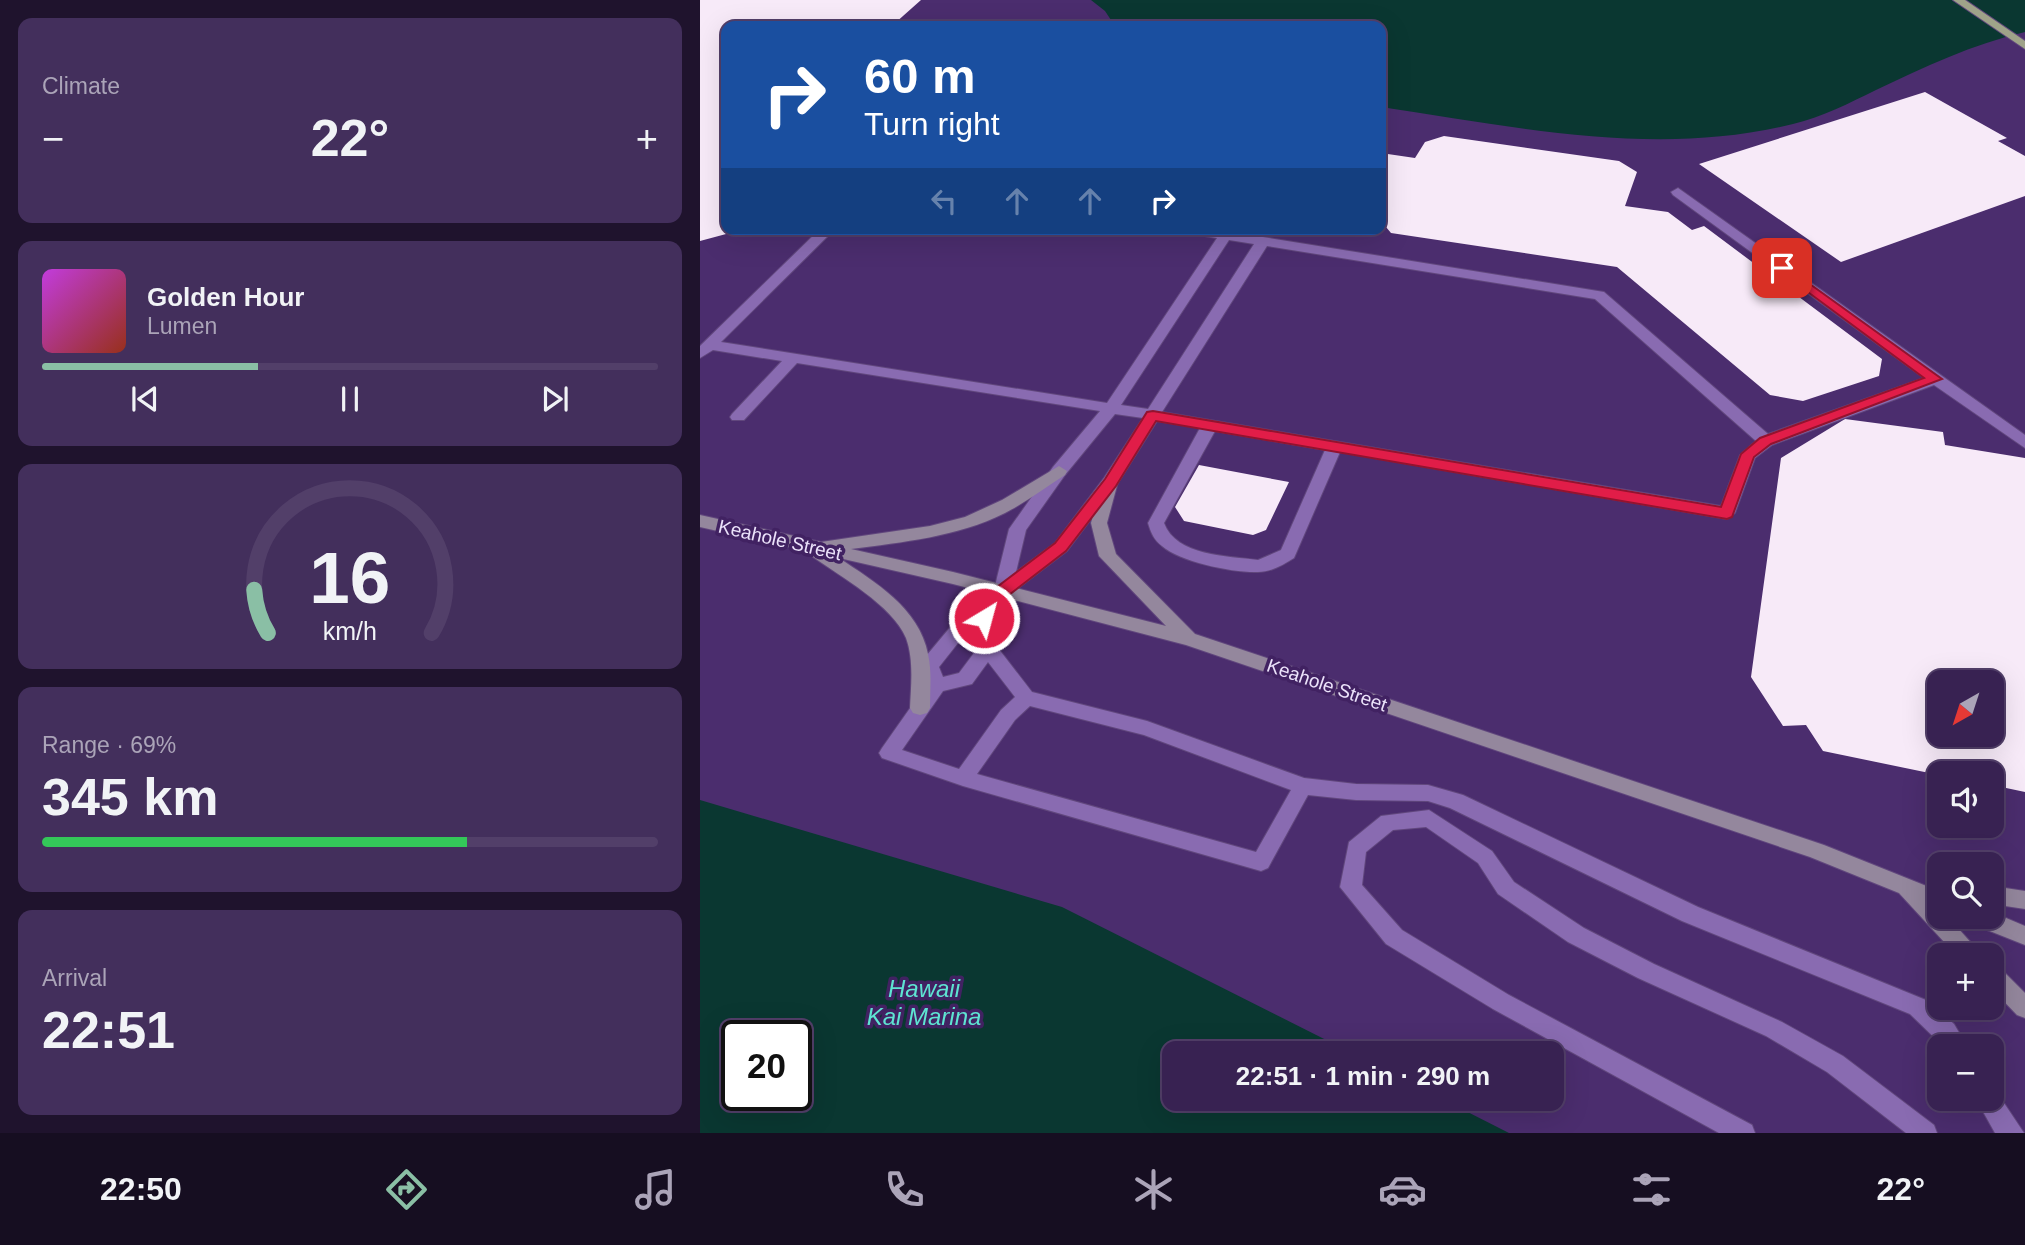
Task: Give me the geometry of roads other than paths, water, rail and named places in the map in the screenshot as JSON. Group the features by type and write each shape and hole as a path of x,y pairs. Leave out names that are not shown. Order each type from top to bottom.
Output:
{"main road":[{"path":"1958,0 2023,45"},
{"path":"814,549 942,529 987,515 1011,504 1059,471"},
{"path":"1110,482 1099,523 1108,556 1189,639"},
{"name":"Keahole Street","path":"700,521 1003,591 1189,639 1817,851 1927,895"},
{"path":"814,549 893,607 906,620 919,652 920,708"},
{"path":"1901,884 1927,887"},
{"path":"1901,884 1959,943"},
{"path":"2004,897 2025,900"},
{"path":"2004,927 2025,936"},
{"path":"2004,987 2025,1008"}],"lane":[{"path":"1678,192 2025,443"},
{"path":"705,350 822,235"},
{"path":"1219,235 1599,295 1766,441"},
{"path":"1003,591 1018,528 1059,471 1111,408 1225,236"},
{"path":"937,685 929,666 963,624 984,618 1003,591 1061,547 1110,482 1263,241"},
{"path":"705,350 793,358 1111,408 1727,513 1748,454 1766,441 1935,379"},
{"path":"738,417 793,358"},
{"path":"1210,425 1156,523 1156,530 1171,548 1258,566 1272,563 1288,554 1335,446"},
{"path":"984,618 996,637 965,679 937,685 889,753 963,778 1261,862 1303,786"},
{"path":"988,648 1026,698 1147,728 1303,786 1356,792 1428,793 1456,802 1690,914 1918,1007 1948,1034"},
{"path":"963,778 1007,715 1026,698"},
{"path":"1743,1133 1501,1002 1394,937 1351,887 1356,848 1388,822 1429,818 1485,857 1506,888 1576,935 1646,971 1774,1029 1835,1065 1925,1133"},
{"path":"1995,1111 2012,1133"}],"water":[{"path":"1091,0 2025,0 2025,32 1949,57 1804,121 1742,134 1638,139 1535,130 1386,108 1386,21 1112,21 1105,11"},
{"name":"Hawaii Kai Marina","path":"700,800 1062,907 1328,1041 1162,1041 1162,1111 1466,1111 1509,1133 700,1133"}]}
